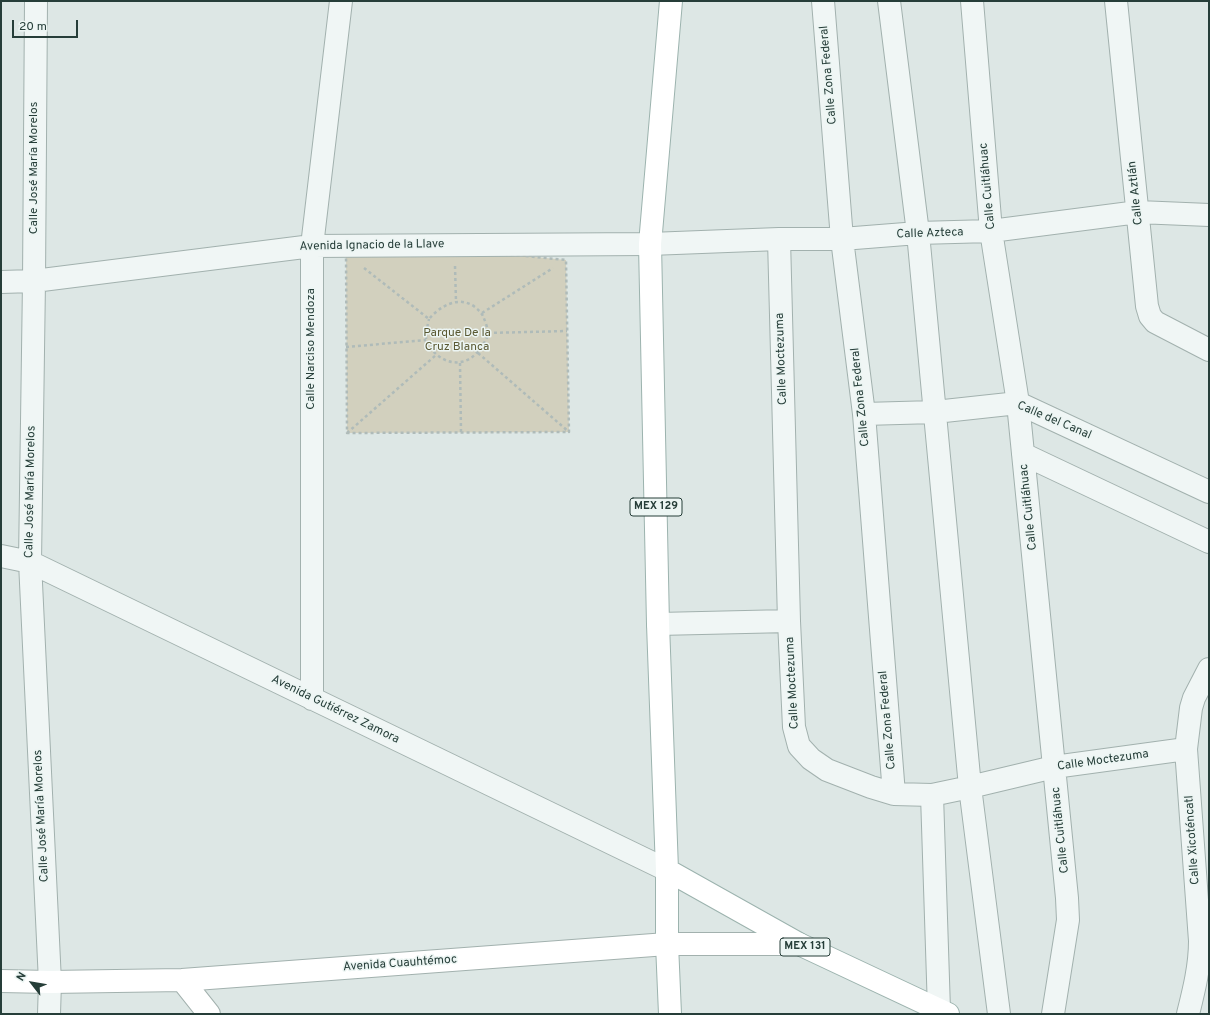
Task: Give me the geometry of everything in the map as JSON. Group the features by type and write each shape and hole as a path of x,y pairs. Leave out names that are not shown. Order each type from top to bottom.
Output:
{"main road":[{"name":"MEX 129","path":"670,1014 667,944 667,870 658,624 650,244 672,1"},
{"name":"MEX 131","path":"667,870 799,944 944,1012"},
{"name":"Avenida Cuauhtémoc","path":"1,981 50,982 182,980 667,944 799,944"},
{"path":"182,980 209,1014"}],"street":[{"name":"Calle José María Morelos","path":"36,1 30,562 50,982 49,1014"},
{"name":"Calle Narciso Mendoza","path":"312,699 312,246 341,1"},
{"name":"Calle Zona Federal","path":"823,1 842,239 864,414 894,794"},
{"path":"889,1 918,233 970,787 999,1014"},
{"name":"Calle Cuitláhuac","path":"972,1 991,231 1018,403 1067,898 1068,920 1053,1014"},
{"name":"Calle Aztlán","path":"1116,1 1147,306 1150,316 1155,322 1209,350"},
{"name":"Calle Azteca","path":"650,244 779,239 842,239 918,233 991,231 1138,212 1209,215"},
{"name":"Calle Moctezuma","path":"779,239 789,621 794,727 799,746 811,759 827,770 871,787 894,794 932,795 1054,767 1186,749"},
{"name":"Avenida Ignacio de la Llave","path":"1,282 34,281 312,246 650,244"},
{"name":"Calle del Canal","path":"864,414 935,412 1018,403 1209,492"},
{"path":"1023,454 1209,542"},
{"name":"Avenida Gutiérrez Zamora","path":"1,556 30,562 667,870"},
{"path":"658,624 789,621"},
{"name":"Calle Xicoténcatl","path":"1188,1014 1198,974 1200,941 1186,749 1191,708 1194,698 1209,668"},
{"path":"932,795 944,1012"}],"path":[{"path":"312,246 346,253 454,249 566,260"},
{"path":"346,253 352,258"},
{"path":"346,253 347,433"},
{"path":"482,314 566,260"},
{"path":"566,260 569,432"},
{"path":"455,264 456,302"},
{"path":"364,267 429,319"},
{"path":"456,302 465,302 482,314 487,325 488,333 478,353 465,362 460,363 449,362 436,355 426,340 429,319 441,308 456,302"},
{"path":"488,333 567,331"},
{"path":"346,347 426,340"},
{"path":"478,353 569,432"},
{"path":"347,433 436,355"},
{"path":"460,363 461,432"},
{"path":"347,433 569,432"}],"green space":[{"name":"Parque De la Cruz Blanca","path":"454,249 566,260 569,432 347,433 346,253"}]}
